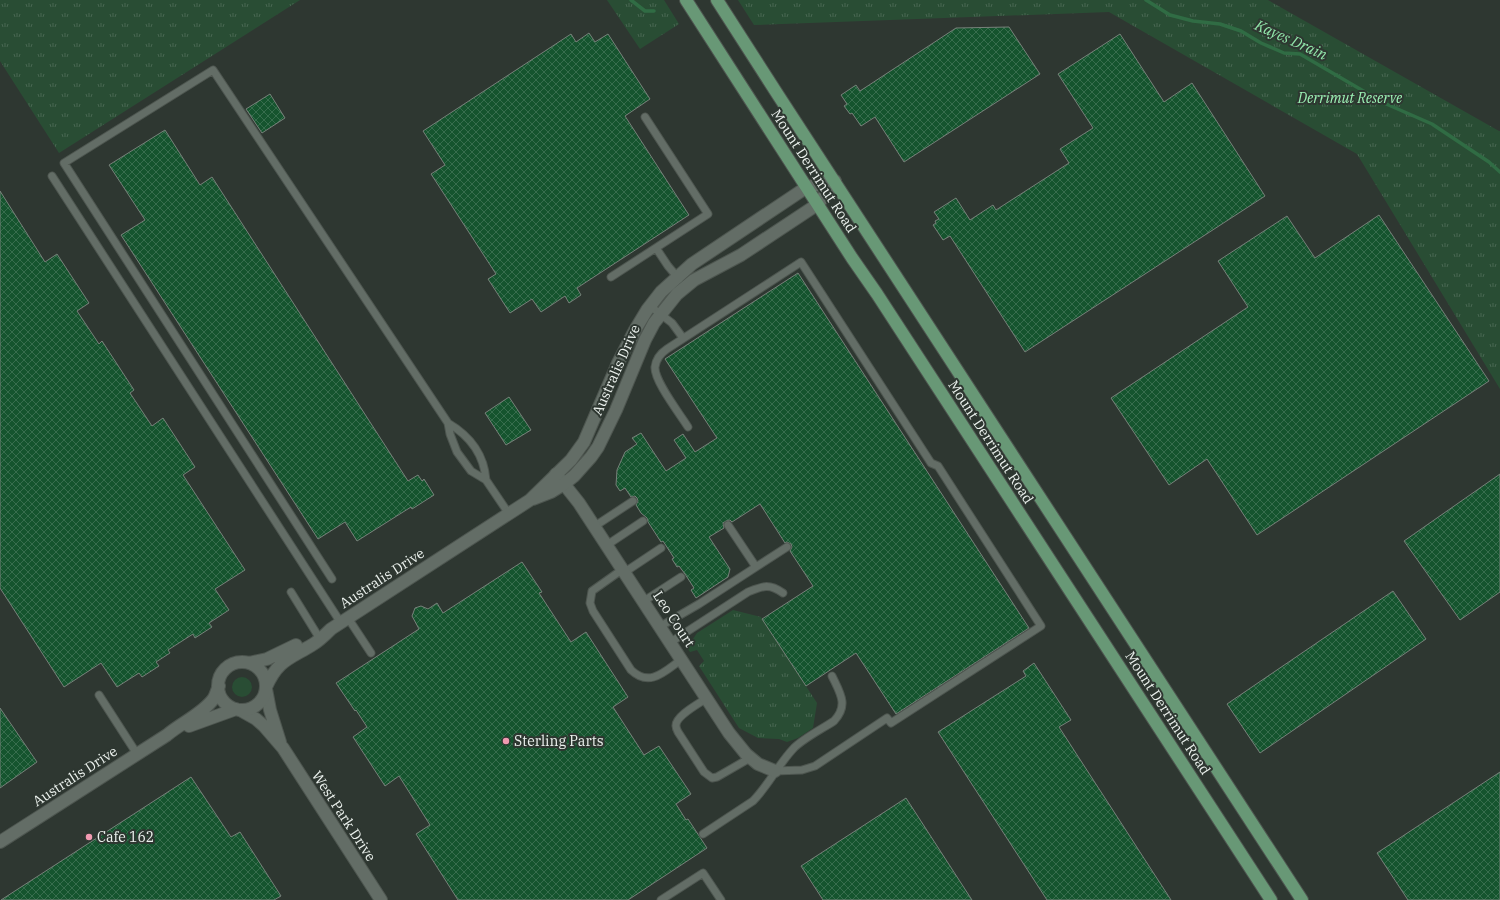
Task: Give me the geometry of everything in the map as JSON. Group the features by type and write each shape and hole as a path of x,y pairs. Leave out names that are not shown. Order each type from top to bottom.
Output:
{"main road":[{"name":"Mount Derrimut Road","path":"686,0 1271,900"},
{"name":"Mount Derrimut Road","path":"717,0 1302,900"}],"street":[{"path":"807,187 835,181"},
{"path":"818,204 835,181"},
{"name":"Australis Drive","path":"266,688 275,671 285,661 319,636 530,500 571,460 584,442 618,363 635,330 661,292 677,276 718,245 807,187"},
{"name":"Australis Drive","path":"530,500 552,492 564,484 583,467 598,447 616,410 645,340 654,324 677,294 707,272 741,255 818,204"},
{"name":"Leo Court","path":"556,474 595,526 730,733 750,758 758,764 775,771"},
{"name":"Australis Drive","path":"249,664 267,659 319,636"},
{"path":"242,662 257,668 263,674 266,688 265,695 259,704 250,709 238,710 223,701 218,686 223,672 228,667 242,662"},
{"name":"Australis Drive","path":"0,842 167,735 208,705 214,698 218,686"},
{"name":"West Park Drive","path":"266,688 272,716 283,748"},
{"name":"Australis Drive","path":"167,735 196,722 238,710"},
{"name":"West Park Drive","path":"238,710 256,719 283,748 381,900"}],"lane":[{"path":"332,579 64,163 213,70 448,423 450,434 457,452 471,471 486,480 509,514"},
{"path":"611,277 708,214 645,117"},
{"path":"52,176 340,623 371,653"},
{"path":"656,248 686,287"},
{"path":"688,427 658,380 655,367 659,356 662,352 683,338 801,262 931,463 938,466 1041,626 891,723 887,718 815,766 802,770 775,771"},
{"path":"650,306 672,323 683,338"},
{"path":"448,423 467,437 478,452 485,466 486,480"},
{"path":"595,526 633,501"},
{"path":"607,545 643,522"},
{"path":"728,525 756,568"},
{"path":"661,626 699,604 787,547"},
{"path":"661,548 592,591 590,603 597,618 631,670 637,676 644,679 652,678 682,659"},
{"path":"644,601 681,577"},
{"path":"671,642 748,592 762,586 770,586 783,593"},
{"path":"291,592 319,636"},
{"path":"702,834 753,801 794,748 834,721 840,715 842,698 832,676"},
{"path":"99,695 137,754"},
{"path":"707,698 684,713 675,725 704,772 712,778 717,778 750,758"},
{"path":"661,900 703,872 721,900"}],"green space":[{"path":"0,0 300,0 59,153 0,61"},
{"path":"607,0 664,0 679,24 640,49"},
{"name":"Derrimut Reserve","path":"738,0 1268,0 1500,131 1500,389 1357,154 1109,12 754,25"},
{"path":"733,610 761,617 817,703 813,728 798,738 787,742 779,739 758,738 739,728 699,666 704,661 697,650 690,652 687,648 697,633"},
{"path":"242,677 249,680 252,687 249,694 242,697 235,694 232,687 235,680"}],"building":[{"path":"1009,27 1040,74 904,162 875,117 861,126 852,113 850,114 844,106 847,104 841,95 856,85 860,91 956,28"},
{"path":"589,33 595,42 608,34 650,99 625,116 689,215 577,288 581,295 569,303 565,296 541,312 532,299 510,313 488,279 496,274 431,174 445,165 423,131 571,34 576,42"},
{"path":"1120,34 1164,102 1192,83 1265,196 1025,352 950,236 943,240 933,225 936,223 935,221 939,219 934,212 956,198 970,220 993,205 996,210 1069,163 1060,149 1093,128 1058,74"},
{"path":"270,94 285,118 262,133 246,109"},
{"path":"165,130 200,185 212,177 408,481 418,475 422,481 424,479 434,495 412,509 411,507 357,541 345,522 318,539 121,235 145,220 109,165"},
{"path":"0,191 45,262 57,254 89,303 77,311 99,344 102,341 134,390 130,393 152,426 163,418 195,467 183,475 245,570 215,589 229,610 209,623 212,627 195,638 193,634 168,650 170,653 156,662 159,666 142,677 139,673 117,687 101,663 64,687 0,588"},
{"path":"1379,215 1489,381 1257,535 1207,459 1169,485 1111,398 1248,307 1218,261 1287,216 1315,258"},
{"path":"798,273 1029,628 896,714 856,653 806,686 762,619 813,586 790,551 792,547 791,544 787,542 785,543 760,504 732,522 730,520 726,521 723,523 724,528 709,537 730,569 728,577 696,598 691,590 694,588 685,574 679,566 677,567 672,559 674,558 663,541 661,542 647,518 641,513 636,505 638,501 637,498 635,496 631,497 625,488 620,491 616,485 617,470 625,452 637,444 632,438 641,433 666,471 686,458 674,440 683,434 695,452 717,438 665,359"},
{"path":"509,397 531,430 506,445 485,413"},
{"path":"1500,474 1500,592 1460,620 1404,541"},
{"name":"Sterling Parts","path":"522,562 542,592 539,593 571,642 586,632 628,697 613,707 644,755 659,746 691,794 676,804 707,848 628,900 458,900 416,834 430,825 399,776 385,786 353,737 367,727 336,683 419,629 412,616 415,608 421,606 428,609 437,603 443,613"},
{"path":"1393,591 1426,639 1260,753 1227,704"},
{"path":"1034,663 1071,720 1059,727 1171,900 1047,900 938,732 1026,676 1023,671"},
{"path":"0,708 37,762 0,788"},
{"path":"1500,772 1500,900 1408,900 1377,853"},
{"path":"191,777 231,837 240,832 281,896 274,900 1,900"},
{"path":"906,798 972,900 823,900 801,866"}],"waterway":[{"name":"Kayes Drain","path":"631,0 645,11 654,11"},
{"name":"Kayes Drain","path":"1146,0 1170,15 1193,21 1220,24 1241,31 1261,43 1284,53 1300,54 1384,103 1432,124 1489,162 1500,172"}],"place":[{"name":"Sterling Parts","path":"506,741"},
{"name":"Cafe 162","path":"89,837"}]}
